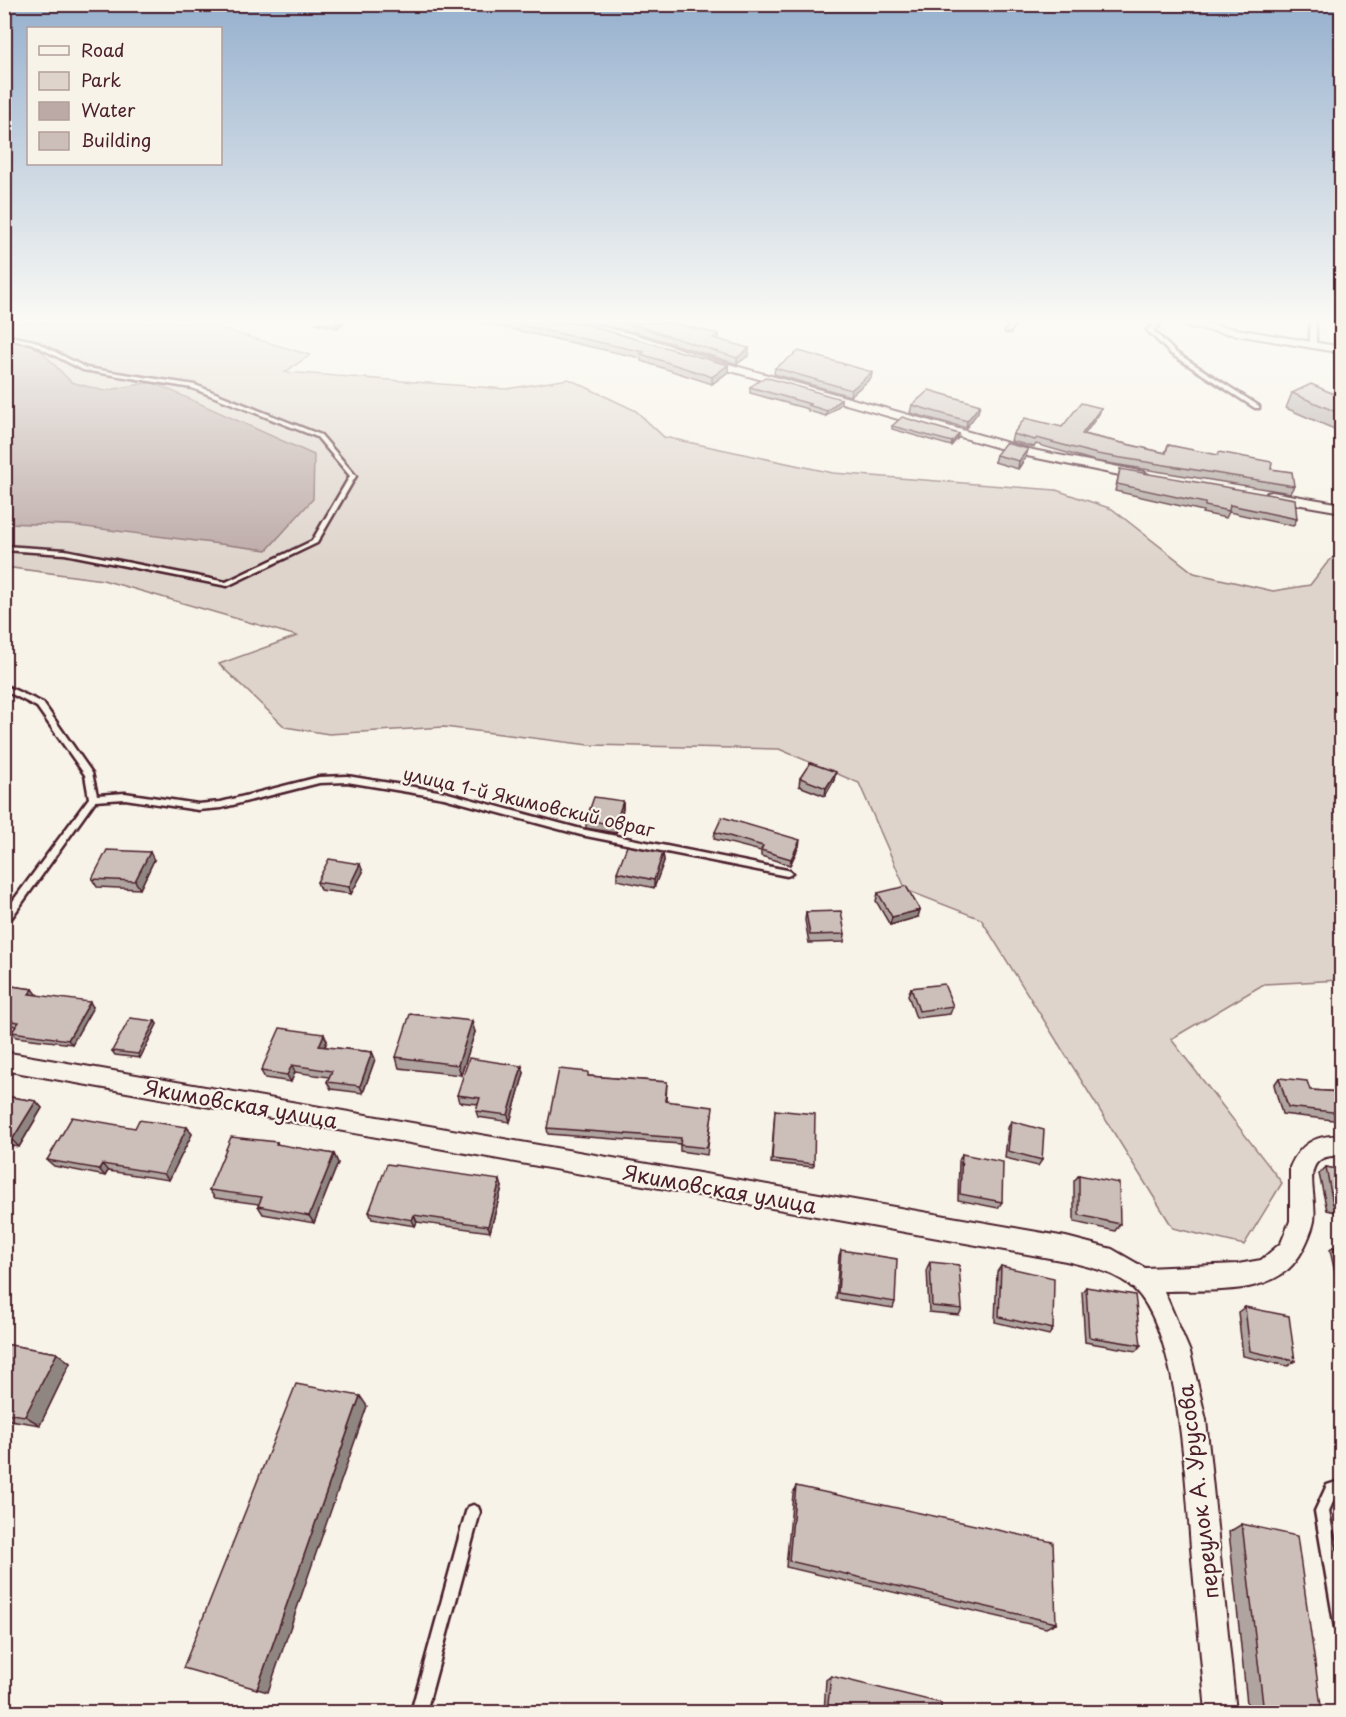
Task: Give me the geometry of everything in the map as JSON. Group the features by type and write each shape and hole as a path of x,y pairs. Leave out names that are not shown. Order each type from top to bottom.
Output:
{"street":[{"path":"855,403 1031,453 1098,468 1156,477"},
{"path":"1260,494 1341,508"},
{"name":"Якимовская улица","path":"4,1061 1066,1249 1112,1261 1142,1280"},
{"path":"1142,1280 1238,1276 1266,1270 1289,1251 1302,1222 1301,1167 1310,1153 1328,1145 1341,1146"},
{"name":"переулок А. Урусова","path":"1142,1280 1160,1305 1178,1352 1193,1420 1221,1713"}],"lane":[{"path":"4,548 65,552 227,584 315,542 353,476 319,436 236,403"},
{"path":"1251,403 1257,407"},
{"path":"4,687 40,705 89,775 93,798 4,921"},
{"name":"улица 1-й Якимовский овраг","path":"93,798 125,796 198,807 221,806 319,780 347,779 444,795 581,832 787,873"},
{"path":"1341,1487 1332,1490 1322,1511 1341,1628"},
{"path":"418,1713 473,1512"}],"green space":[{"path":"140,403 620,403 636,411 664,437 833,473 1056,490 1112,509 1194,573 1273,591 1310,585 1327,563 1341,551 1341,980 1264,984 1171,1039 1282,1183 1244,1245 1173,1228 981,919 906,890 859,783 779,749 589,745 444,727 329,734 285,727 219,664 297,636 103,580 5,567 5,523 70,525"}],"water":[{"path":"4,403 199,403 314,455 313,499 267,550 70,525 5,523"}],"building":[{"path":"807,403 836,403 827,411 808,405 810,404"},
{"path":"914,403 974,403 980,405 967,421 912,405"},
{"path":"1081,403 1101,408 1082,434 1166,453 1168,445 1218,455 1219,452 1272,462 1271,469 1292,472 1294,486 1097,454 1013,434 1025,418 1062,427"},
{"path":"1316,403 1341,403 1341,414"},
{"path":"902,417 959,434 952,442 892,426"},
{"path":"1005,443 1028,449 1019,461 996,455"},
{"path":"1120,469 1295,499 1297,519 1230,505 1229,511 1205,506 1205,503 1117,484"},
{"path":"810,763 836,772 826,788 800,778"},
{"path":"594,797 623,801 615,825 586,820"},
{"path":"722,817 800,840 791,859 761,850 763,846 715,832"},
{"path":"627,846 663,853 654,880 617,872"},
{"path":"107,850 150,852 135,881 92,879"},
{"path":"329,859 360,864 349,887 317,882"},
{"path":"906,886 920,910 892,917 878,893"},
{"path":"841,911 845,934 810,935 806,912"},
{"path":"944,984 953,1006 919,1011 911,988"},
{"path":"4,985 33,989 29,994 90,1002 68,1040 12,1032 19,1022 4,1020"},
{"path":"410,1014 472,1021 458,1065 396,1057"},
{"path":"130,1018 155,1021 138,1054 112,1051"},
{"path":"280,1028 324,1034 319,1046 372,1052 360,1086 327,1082 332,1071 292,1065 287,1075 261,1071"},
{"path":"469,1058 522,1066 508,1115 476,1111 480,1098 457,1095"},
{"path":"559,1069 588,1072 588,1076 667,1082 665,1101 713,1107 707,1148 680,1145 681,1138 547,1128"},
{"path":"1279,1078 1307,1081 1310,1090 1341,1092 1341,1113 1288,1107"},
{"path":"4,1096 36,1101 12,1140 4,1139"},
{"path":"775,1110 815,1114 814,1164 772,1159"},
{"path":"72,1117 135,1128 139,1120 187,1127 164,1174 102,1164 99,1169 47,1160"},
{"path":"1011,1121 1044,1130 1042,1160 1008,1151"},
{"path":"231,1137 277,1142 276,1144 334,1154 309,1216 258,1206 262,1197 209,1190"},
{"path":"962,1154 1003,1162 1002,1202 960,1194"},
{"path":"387,1164 500,1180 488,1226 414,1215 412,1220 369,1212"},
{"path":"1326,1167 1341,1170 1341,1205 1333,1204"},
{"path":"1079,1175 1119,1183 1120,1224 1079,1215"},
{"path":"1333,1247 1341,1249 1341,1279 1340,1279"},
{"path":"841,1250 897,1259 895,1302 838,1293"},
{"path":"930,1262 959,1265 962,1309 932,1306"},
{"path":"1001,1266 1054,1278 1053,1329 999,1317"},
{"path":"1086,1287 1135,1295 1141,1345 1089,1337"},
{"path":"1245,1307 1289,1316 1295,1361 1250,1351"},
{"path":"4,1344 57,1353 25,1416 4,1413"},
{"path":"296,1384 360,1396 257,1689 183,1668"},
{"path":"796,1486 1053,1542 1056,1623 789,1561"},
{"path":"1242,1524 1297,1536 1322,1713 1264,1713"},
{"path":"831,1676 941,1703 941,1713 827,1713"}]}
